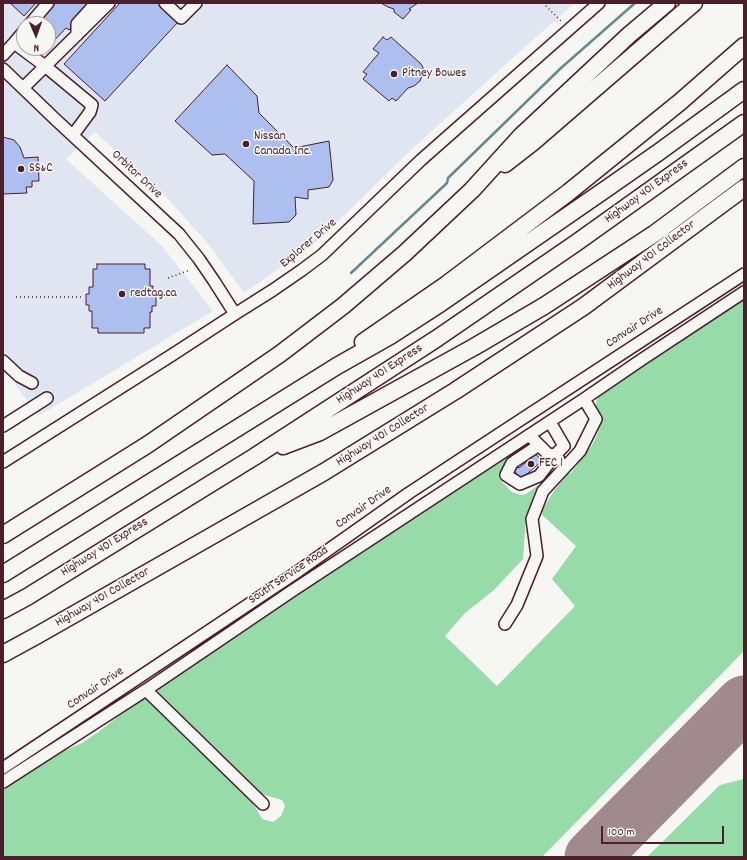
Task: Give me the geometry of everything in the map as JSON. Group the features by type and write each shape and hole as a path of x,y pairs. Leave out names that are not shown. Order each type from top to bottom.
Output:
{"highway":[{"path":"3,535 147,446 280,354 343,306 405,253 472,190 522,135 629,35 667,3"},
{"path":"472,190 532,143 694,3"},
{"path":"337,366 366,339 447,284 569,192 680,102 744,46"},
{"name":"Highway 401 Express","path":"3,574 337,366 390,336 441,303 653,156 744,90"},
{"name":"Highway 401 Express","path":"3,610 27,597 254,457 430,343 576,243 744,123"},
{"path":"254,457 320,432 474,347 537,310 654,234 744,167"},
{"name":"Highway 401 Collector","path":"3,654 324,472 448,395 583,307 744,188"}],"street":[{"path":"37,16 48,3"},
{"path":"77,35 77,24 96,3"},
{"path":"23,88 109,3"},
{"path":"165,3 181,18 196,3"},
{"name":"Explorer Drive","path":"3,462 273,290 322,255 420,160 599,3"},
{"path":"3,55 16,41"},
{"path":"14,43 45,66 92,105 90,112 73,135"},
{"name":"Orbitor Drive","path":"3,69 179,234 199,258 234,314"},
{"name":"Convair Drive","path":"3,768 294,574 498,434 744,274"},
{"name":"South Service Road","path":"3,782 146,690 298,586 550,422 744,292"},
{"path":"3,361 19,376 32,383"},
{"path":"3,426 47,398"},
{"path":"505,624 517,606 537,556 532,519 543,491 580,452 596,419 584,399"},
{"path":"539,445 512,463 506,474 520,484 539,476 564,446 550,422"},
{"path":"529,435 549,454 556,454"},
{"path":"556,454 563,470"},
{"path":"146,690 263,804"}],"path":[{"path":"543,3 569,30"},
{"path":"168,278 190,270"},
{"path":"16,297 82,297"}],"shaded area":[{"path":"3,3 575,3 413,148 321,238 244,293 206,241 168,199 95,132 66,159 162,246 213,311 40,415 17,388 11,364 3,356"}],"green space":[{"path":"744,297 744,651 542,857 3,857 3,789 55,755 82,743 139,700 144,699 148,699 250,798 262,819 273,822 281,816 285,806 282,800 261,794 251,787 159,697 159,688 345,561 522,447 528,448 504,465 502,469 502,482 512,492 521,495 526,494 543,482 558,467 526,516 523,559 494,590 465,613 445,636 497,686 575,606 552,579 576,546 540,513 554,491 568,474 571,473 592,445 597,435 600,420 596,408 597,399 638,365"},
{"path":"744,779 744,857 647,857 720,785"}],"building":[{"path":"10,3 36,3 24,16"},
{"path":"54,3 93,3 69,30 66,28 56,39 56,16 44,16 49,11 48,10"},
{"path":"120,3 159,3 179,21 105,101 64,64"},
{"path":"381,3 418,3 409,9 411,10 403,19 394,12 394,9"},
{"path":"383,37 387,40 391,37 423,67 423,73 420,81 414,86 408,88 396,101 392,98 389,101 363,79 367,74 363,72 379,53 373,49"},
{"name":"Nissan Canada Inc.","path":"227,65 257,96 259,113 294,148 329,141 333,180 329,187 308,190 308,199 295,197 296,215 289,222 253,224 254,181 225,154 212,155 175,121"},
{"name":"SS&C","path":"3,137 14,140 20,147 24,158 38,157 39,181 32,181 32,187 26,187 27,193 3,194"},
{"path":"97,264 145,264 145,269 150,269 150,286 153,286 153,294 156,294 156,306 152,306 152,312 150,312 150,328 144,328 144,333 98,333 98,328 92,328 92,311 89,311 89,305 86,305 86,294 89,294 89,287 93,287 93,269 97,269"},
{"name":"FEC 1","path":"536,454 542,461 521,479 514,471"}],"waterway":[{"path":"351,273 447,183 448,178 561,68 635,3"}],"taxiway":[{"path":"648,800 717,745 744,727"}],"runway":[{"path":"592,857 744,703"}],"place":[{"name":"Pitney Bowes","path":"394,74"},
{"name":"Nissan Canada Inc.","path":"246,144"},
{"name":"SS&C","path":"21,169"},
{"name":"redtag.ca","path":"122,294"},
{"name":"FEC 1","path":"531,464"}]}
